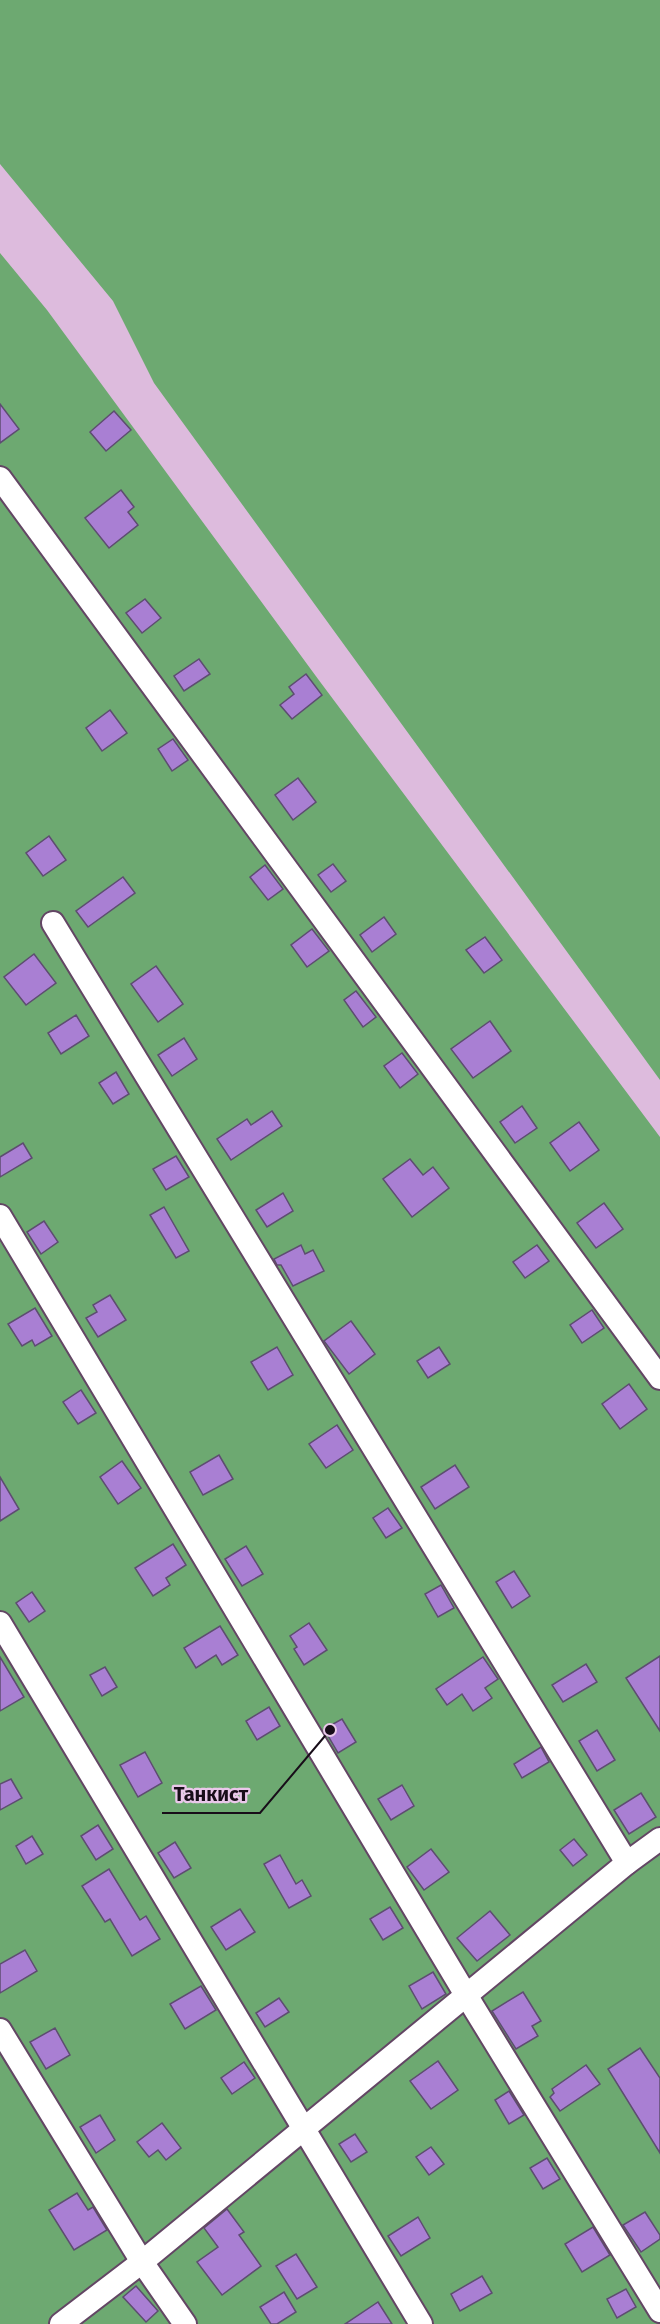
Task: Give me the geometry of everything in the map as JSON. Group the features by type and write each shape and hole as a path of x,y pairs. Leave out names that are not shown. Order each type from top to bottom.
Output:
{"lane":[{"path":"0,478 660,1378"},
{"path":"53,923 627,1863"},
{"path":"0,1216 466,1995 660,2311"},
{"path":"0,1623 421,2324"},
{"path":"61,2324 142,2262 627,1863 660,1839"},
{"path":"0,2030 142,2262 185,2324"}],"green space":[{"path":"0,0 660,0 660,1080 154,383 113,301 0,164"},
{"path":"0,253 47,310 318,679 660,1137 660,2324 0,2324"}],"building":[{"path":"0,404 19,429 0,443"},
{"path":"114,411 131,430 106,451 90,432"},
{"path":"121,490 134,507 128,512 138,525 109,548 85,518"},
{"path":"145,599 161,618 142,633 126,613"},
{"path":"199,659 210,674 184,691 174,676"},
{"path":"306,674 322,695 292,719 280,705 294,694 289,687"},
{"path":"110,710 127,733 102,751 86,728"},
{"path":"173,739 188,760 172,771 158,749"},
{"path":"298,778 316,802 293,820 275,795"},
{"path":"49,836 66,860 43,876 26,853"},
{"path":"333,864 346,881 331,892 318,875"},
{"path":"265,865 283,889 268,900 250,877"},
{"path":"123,877 135,893 88,927 76,911"},
{"path":"384,917 396,934 372,952 360,935"},
{"path":"312,929 329,951 307,967 291,945"},
{"path":"485,937 502,960 484,973 466,950"},
{"path":"34,954 56,983 26,1005 4,977"},
{"path":"156,966 183,1004 158,1022 131,984"},
{"path":"356,991 376,1017 363,1027 344,1000"},
{"path":"76,1015 89,1036 61,1054 48,1033"},
{"path":"490,1021 511,1051 473,1078 451,1049"},
{"path":"184,1038 197,1059 172,1076 158,1055"},
{"path":"402,1053 418,1074 400,1088 384,1066"},
{"path":"116,1072 129,1094 113,1104 99,1083"},
{"path":"522,1106 537,1128 515,1143 500,1122"},
{"path":"272,1111 282,1126 231,1160 217,1139 247,1119 251,1125"},
{"path":"579,1122 599,1150 570,1171 550,1143"},
{"path":"23,1143 32,1158 0,1177 0,1157"},
{"path":"176,1156 189,1177 166,1190 153,1169"},
{"path":"410,1159 423,1175 433,1167 449,1188 412,1217 383,1179"},
{"path":"283,1193 293,1211 267,1227 256,1210"},
{"path":"604,1203 623,1229 596,1248 577,1223"},
{"path":"164,1207 189,1251 176,1258 150,1215"},
{"path":"44,1221 58,1242 41,1254 27,1232"},
{"path":"301,1245 305,1254 313,1250 324,1271 293,1286 281,1265 277,1265 274,1259"},
{"path":"537,1245 549,1261 525,1278 513,1262"},
{"path":"110,1295 126,1320 98,1337 86,1318 97,1312 93,1305"},
{"path":"35,1308 52,1336 35,1346 32,1340 22,1346 8,1324"},
{"path":"592,1310 604,1328 582,1343 570,1325"},
{"path":"351,1321 375,1354 349,1374 324,1341"},
{"path":"277,1347 293,1375 268,1390 251,1362"},
{"path":"439,1347 450,1364 428,1378 417,1361"},
{"path":"629,1384 647,1409 620,1429 602,1404"},
{"path":"81,1390 96,1413 78,1424 63,1402"},
{"path":"337,1425 353,1450 326,1468 309,1444"},
{"path":"219,1455 233,1479 203,1495 190,1472"},
{"path":"122,1461 141,1488 118,1504 100,1477"},
{"path":"455,1465 469,1487 435,1509 421,1487"},
{"path":"0,1477 19,1509 0,1521"},
{"path":"388,1508 402,1528 386,1538 373,1518"},
{"path":"173,1544 186,1565 166,1578 170,1585 153,1596 135,1568"},
{"path":"246,1546 263,1574 242,1586 225,1559"},
{"path":"514,1571 530,1596 512,1608 496,1582"},
{"path":"441,1585 454,1608 438,1617 425,1594"},
{"path":"32,1592 45,1611 29,1622 16,1603"},
{"path":"309,1623 327,1650 304,1665 294,1649 297,1647 290,1636"},
{"path":"220,1626 238,1655 222,1665 216,1655 196,1668 184,1648"},
{"path":"660,1656 660,1731 626,1678"},
{"path":"0,1657 24,1697 0,1711"},
{"path":"483,1657 498,1679 485,1688 492,1698 473,1711 462,1694 447,1705 436,1689"},
{"path":"586,1664 597,1682 563,1702 552,1685"},
{"path":"105,1667 117,1687 102,1696 90,1675"},
{"path":"269,1707 280,1726 257,1740 246,1721"},
{"path":"342,1719 356,1742 338,1753 324,1729"},
{"path":"597,1730 615,1760 597,1771 579,1741"},
{"path":"541,1747 549,1762 522,1778 514,1764"},
{"path":"145,1752 162,1783 138,1797 120,1765"},
{"path":"11,1779 22,1798 0,1810 0,1784"},
{"path":"402,1785 414,1806 391,1820 378,1799"},
{"path":"641,1793 656,1817 629,1834 614,1810"},
{"path":"98,1825 113,1849 96,1860 81,1836"},
{"path":"32,1836 43,1854 26,1864 16,1846"},
{"path":"574,1839 587,1855 573,1866 560,1850"},
{"path":"175,1842 191,1868 174,1878 158,1853"},
{"path":"431,1849 449,1872 424,1890 407,1867"},
{"path":"280,1855 296,1884 302,1880 311,1896 289,1908 264,1864"},
{"path":"109,1869 140,1920 146,1916 160,1939 132,1956 110,1919 105,1922 82,1886"},
{"path":"390,1907 403,1928 383,1940 370,1919"},
{"path":"240,1909 255,1932 226,1950 211,1927"},
{"path":"490,1911 510,1935 477,1961 457,1938"},
{"path":"25,1950 37,1971 0,1993 0,1964"},
{"path":"433,1972 446,1994 422,2009 409,1986"},
{"path":"201,1986 216,2010 185,2029 170,2004"},
{"path":"523,1992 541,2021 532,2026 538,2036 516,2049 492,2011"},
{"path":"279,1998 289,2012 265,2027 256,2013"},
{"path":"55,2028 70,2055 46,2069 30,2042"},
{"path":"640,2048 660,2078 660,2153 608,2069"},
{"path":"438,2061 458,2090 431,2109 410,2081"},
{"path":"244,2062 255,2078 232,2094 221,2078"},
{"path":"586,2065 600,2084 560,2111 550,2097 554,2093 552,2089"},
{"path":"509,2091 524,2115 509,2124 495,2100"},
{"path":"100,2115 115,2140 96,2153 80,2127"},
{"path":"162,2123 181,2148 166,2160 158,2150 149,2157 137,2142"},
{"path":"355,2134 367,2152 351,2162 339,2144"},
{"path":"431,2147 444,2164 429,2175 416,2157"},
{"path":"547,2158 560,2179 543,2189 530,2168"},
{"path":"77,2193 88,2210 93,2207 107,2230 74,2250 49,2210"},
{"path":"227,2209 244,2232 239,2235 261,2266 222,2295 197,2262 218,2247 204,2228"},
{"path":"645,2212 660,2235 660,2239 641,2252 623,2225"},
{"path":"418,2217 430,2238 401,2256 388,2236"},
{"path":"593,2227 610,2255 582,2272 565,2244"},
{"path":"296,2254 317,2287 297,2299 276,2266"},
{"path":"482,2276 492,2293 460,2311 451,2294"},
{"path":"136,2286 158,2311 146,2322 123,2297"},
{"path":"626,2289 636,2307 617,2318 607,2299"},
{"path":"284,2292 296,2312 277,2324 271,2324 260,2307"},
{"path":"378,2302 392,2324 345,2324"}],"place":[{"name":"Танкист","path":"330,1730"}]}
